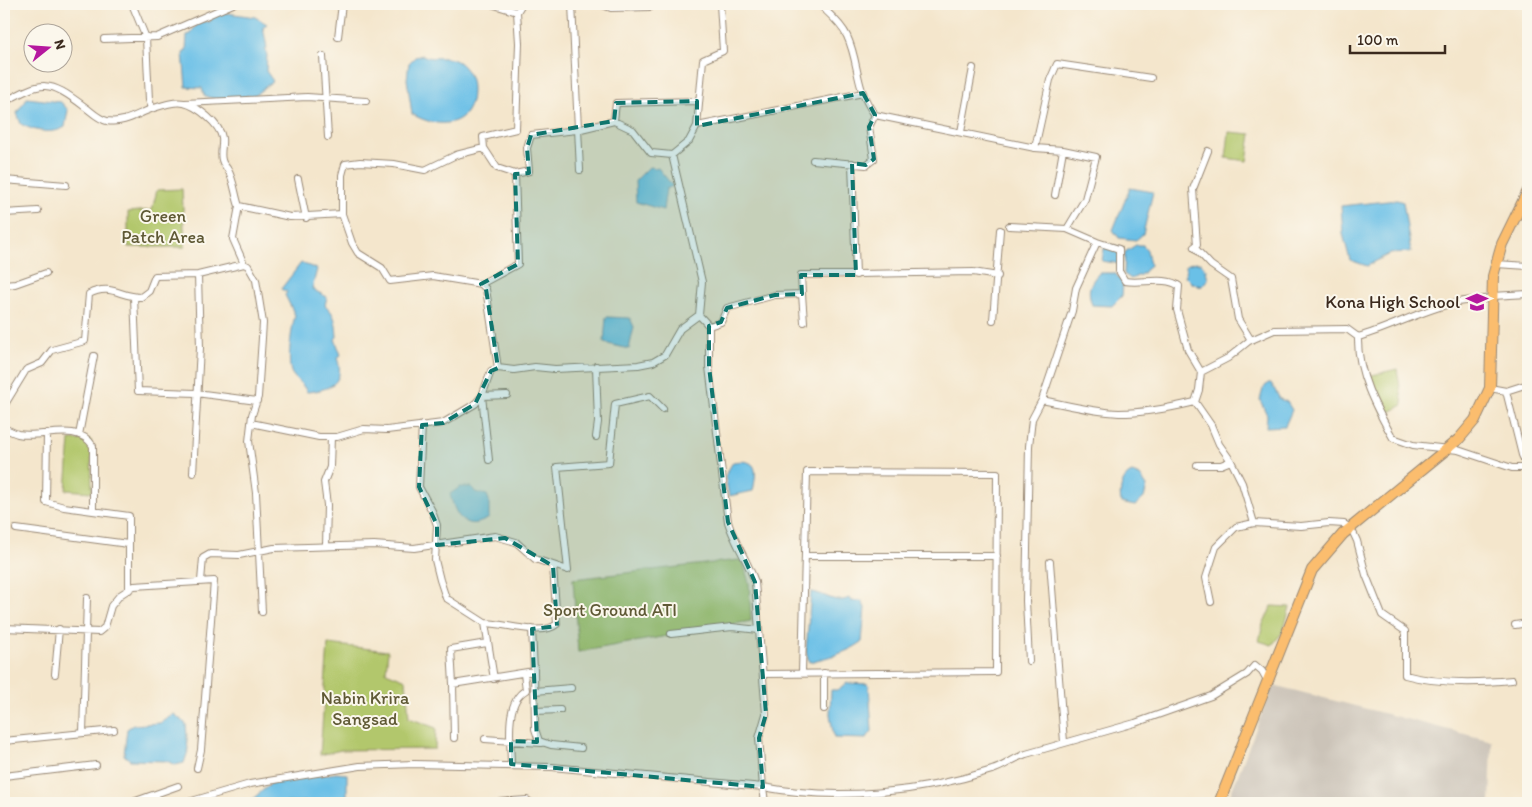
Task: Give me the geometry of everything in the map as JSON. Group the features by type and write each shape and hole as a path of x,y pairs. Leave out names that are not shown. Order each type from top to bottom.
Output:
{"main road":[{"path":"1219,803 1312,570 1351,528 1448,449 1475,420 1490,388 1493,276 1502,244 1528,191"}],"street":[{"path":"132,4 146,38 149,100 152,108"},
{"path":"104,39 157,37 233,4"},
{"path":"338,38 342,4"},
{"path":"491,4 517,12"},
{"path":"522,4 517,12 519,43 516,129 483,137 484,148 497,168 515,174 529,171 527,148 531,136 577,130 614,121 633,130 651,154 672,155 689,141 697,126 697,101 702,60 723,51 720,4"},
{"path":"572,4 580,170"},
{"path":"600,4 611,8 649,6 654,4"},
{"path":"819,4 840,25 847,36 862,93 875,115 1035,148 1063,150 1096,157 1085,199 1067,229"},
{"path":"324,56 328,137"},
{"path":"1035,148 1050,80 1057,64 1151,78"},
{"path":"961,132 973,68"},
{"path":"4,102 31,87 45,84 57,88 107,121 130,119 152,108 184,103 307,97 326,100 366,101"},
{"path":"697,126 862,93"},
{"path":"614,121 616,103 697,101"},
{"path":"184,103 205,116 219,130 222,143 221,158 228,170 239,206 234,239 244,264 248,266 256,280 263,323 257,401 251,423 249,441 256,493 262,612"},
{"path":"813,160 866,165 874,158 870,127 875,115"},
{"path":"484,148 456,155 425,170 394,164 360,162 345,164 342,175 342,214 352,244 358,254 382,268 390,281 433,276 481,284 518,264 515,174"},
{"path":"1056,195 1063,150"},
{"path":"1208,151 1193,189 1197,245 1194,247 1211,265 1231,279 1238,319 1251,340"},
{"path":"672,155 702,282 699,315 708,326 709,367 728,522 733,539 750,566 755,582 766,714 760,738 764,803"},
{"path":"852,163 856,275"},
{"path":"298,179 306,218"},
{"path":"4,180 66,185"},
{"path":"239,206 290,217 306,218 342,214"},
{"path":"4,213 38,211"},
{"path":"1010,226 1067,229 1119,250 1119,271 1125,281 1139,283 1166,282 1175,283 1179,286 1177,310 1188,350 1201,372 1200,390 1195,402"},
{"path":"993,320 998,276 1000,230"},
{"path":"1029,661 1026,601 1029,446 1032,419 1042,400 1072,311 1076,288 1098,242"},
{"path":"4,406 26,370 42,363 52,350 85,341 89,294 99,289 141,297 149,291 155,276 198,275 244,264"},
{"path":"1496,264 1528,266"},
{"path":"804,322 801,274 856,275 973,272 998,276"},
{"path":"4,285 15,284 46,273"},
{"path":"193,473 200,348 198,275"},
{"path":"481,284 487,296 498,368"},
{"path":"708,326 721,322 727,308 775,295 802,294"},
{"path":"1358,337 1454,303 1528,294"},
{"path":"134,297 138,391 196,393 257,401"},
{"path":"251,423 279,431 331,437 364,429 387,430 443,423 476,404 482,396 491,371 498,368 514,370 536,367 555,369 638,365 653,362 666,355 680,329 699,315"},
{"path":"1201,372 1228,358 1251,340 1274,330 1347,329 1358,337 1364,375 1378,411 1393,438 1412,445 1458,450 1512,468 1528,468 1522,456 1506,391"},
{"path":"79,435 94,356"},
{"path":"596,366 598,422 596,437"},
{"path":"1490,388 1506,391 1528,384"},
{"path":"482,396 507,395"},
{"path":"482,396 489,460"},
{"path":"201,581 203,558 206,555 239,555 274,548 326,546 374,545 414,548 495,536 516,542 535,559 568,570 557,467 609,462 615,404 650,396 663,409"},
{"path":"1042,400 1120,413 1154,409 1160,411 1195,402"},
{"path":"1195,402 1211,425 1219,444 1232,461 1242,483 1254,523"},
{"path":"422,425 419,487 437,525 435,560 446,598 485,623 532,629 547,628 557,624 553,566"},
{"path":"4,428 20,434 79,435 90,440 93,446 93,509"},
{"path":"47,433 46,502 128,516 129,590"},
{"path":"326,546 327,505 324,482 330,467 331,437"},
{"path":"1197,465 1221,466 1232,461"},
{"path":"762,674 996,672 997,474 807,472 802,673"},
{"path":"1211,602 1206,578 1216,548 1236,527 1254,523 1301,526 1329,523 1344,524 1351,528 1382,614 1405,631 1405,675 1422,680 1478,682 1512,680"},
{"path":"16,529 128,544"},
{"path":"805,556 996,556"},
{"path":"1050,562 1064,742"},
{"path":"4,628 99,632 105,627 112,606 120,595 134,586 214,580 201,750 197,768"},
{"path":"83,733 87,598"},
{"path":"485,623 494,679"},
{"path":"1515,625 1528,623"},
{"path":"671,634 732,627 759,630"},
{"path":"55,674 59,629"},
{"path":"532,629 536,736 542,743"},
{"path":"454,738 451,649 487,643"},
{"path":"184,803 250,784 360,766 511,764 823,794 879,792 962,779 995,769 1010,760 1064,742 1135,723 1211,696 1247,674 1255,665 1262,671 1267,680"},
{"path":"453,684 494,679 534,671"},
{"path":"824,673 824,709"},
{"path":"511,764 512,715 516,698 526,690 524,674"},
{"path":"535,691 571,688"},
{"path":"535,711 560,710"},
{"path":"4,741 114,730"},
{"path":"485,739 581,748"},
{"path":"4,776 96,765"},
{"path":"130,803 178,786"},
{"path":"155,794 159,803"},
{"path":"482,803 527,800 531,803"}],"highlighted area":[{"path":"863,93 875,115 869,127 874,159 866,165 852,163 856,275 801,275 802,294 775,295 727,308 721,322 709,326 709,367 728,522 755,582 766,714 759,738 763,787 511,764 511,741 537,742 532,629 557,626 553,566 505,538 437,545 437,525 419,487 422,425 443,423 475,404 491,371 498,368 486,289 481,284 518,264 515,174 529,173 527,148 531,135 614,121 616,103 697,101 697,126"}],"shaded area":[{"path":"1273,685 1492,741 1490,803 1227,803"}],"green space":[{"path":"1229,132 1251,134 1247,161 1226,158"},
{"name":"Green Patch Area","path":"182,189 185,247 128,247 128,212 152,210 157,190"},
{"path":"4,293 7,318 4,342"},
{"path":"1397,369 1403,405 1384,415 1368,376"},
{"path":"70,440 91,440 92,492 66,490"},
{"name":"Sport Ground ATI","path":"739,560 743,562 749,583 751,621 578,652 573,579"},
{"path":"1272,606 1290,607 1283,632 1272,645 1259,641 1263,624"},
{"name":"Nabin Krira Sangsad","path":"328,644 388,651 386,672 406,680 409,718 436,728 435,749 341,750 320,755"}],"water":[{"path":"220,12 255,17 267,24 263,27 267,48 265,50 267,55 266,71 273,81 251,98 248,95 238,99 224,100 212,98 204,95 202,88 186,87 183,53 186,51 187,35 191,34 198,24 210,22 212,17"},
{"path":"423,55 432,58 453,59 463,66 470,77 472,84 471,103 460,118 452,122 443,123 422,119 412,114 407,79 409,63 415,57"},
{"path":"27,98 61,102 68,110 65,127 55,131 43,131 31,129 21,124 17,113"},
{"path":"649,167 658,168 673,186 666,189 663,210 636,202 635,181"},
{"path":"1130,188 1153,192 1143,234 1136,240 1119,238 1113,230"},
{"path":"1397,200 1403,202 1411,252 1391,253 1367,266 1350,260 1343,234 1341,206"},
{"path":"1105,244 1121,247 1121,264 1102,261"},
{"path":"1136,245 1143,245 1147,250 1150,265 1142,274 1131,279 1124,274 1125,252"},
{"path":"1195,262 1201,263 1206,270 1208,280 1201,286 1192,283 1185,276 1186,265"},
{"path":"301,263 317,269 312,289 327,297 325,305 335,319 337,337 335,339 341,355 337,358 339,374 334,384 307,392 290,369 290,345 295,315 285,295 287,292 281,289"},
{"path":"1099,273 1115,273 1123,284 1122,296 1112,306 1092,305 1090,288"},
{"path":"606,317 630,318 634,327 629,349 604,343"},
{"path":"1268,383 1271,383 1280,399 1287,402 1292,410 1285,426 1266,427 1267,415 1260,400 1263,389"},
{"path":"741,461 752,464 755,472 753,491 729,496 725,476 733,462"},
{"path":"1132,473 1140,476 1147,486 1144,498 1135,506 1121,503 1120,499 1123,481"},
{"path":"460,487 472,487 475,492 487,495 489,500 489,518 473,524 462,520 455,509 450,494"},
{"path":"811,592 839,600 849,598 851,601 862,601 865,608 862,642 830,657 809,662 806,651"},
{"path":"847,683 868,684 869,686 872,731 866,739 834,738 830,714 831,690 839,690"},
{"path":"174,714 186,724 188,751 184,763 175,765 167,761 130,760 124,755 127,729 133,725 160,723"},
{"path":"336,773 347,774 347,797 331,800 329,803 317,801 281,803 250,801 273,782"}],"place":[{"name":"Kona High School","path":"1477,302"}]}
